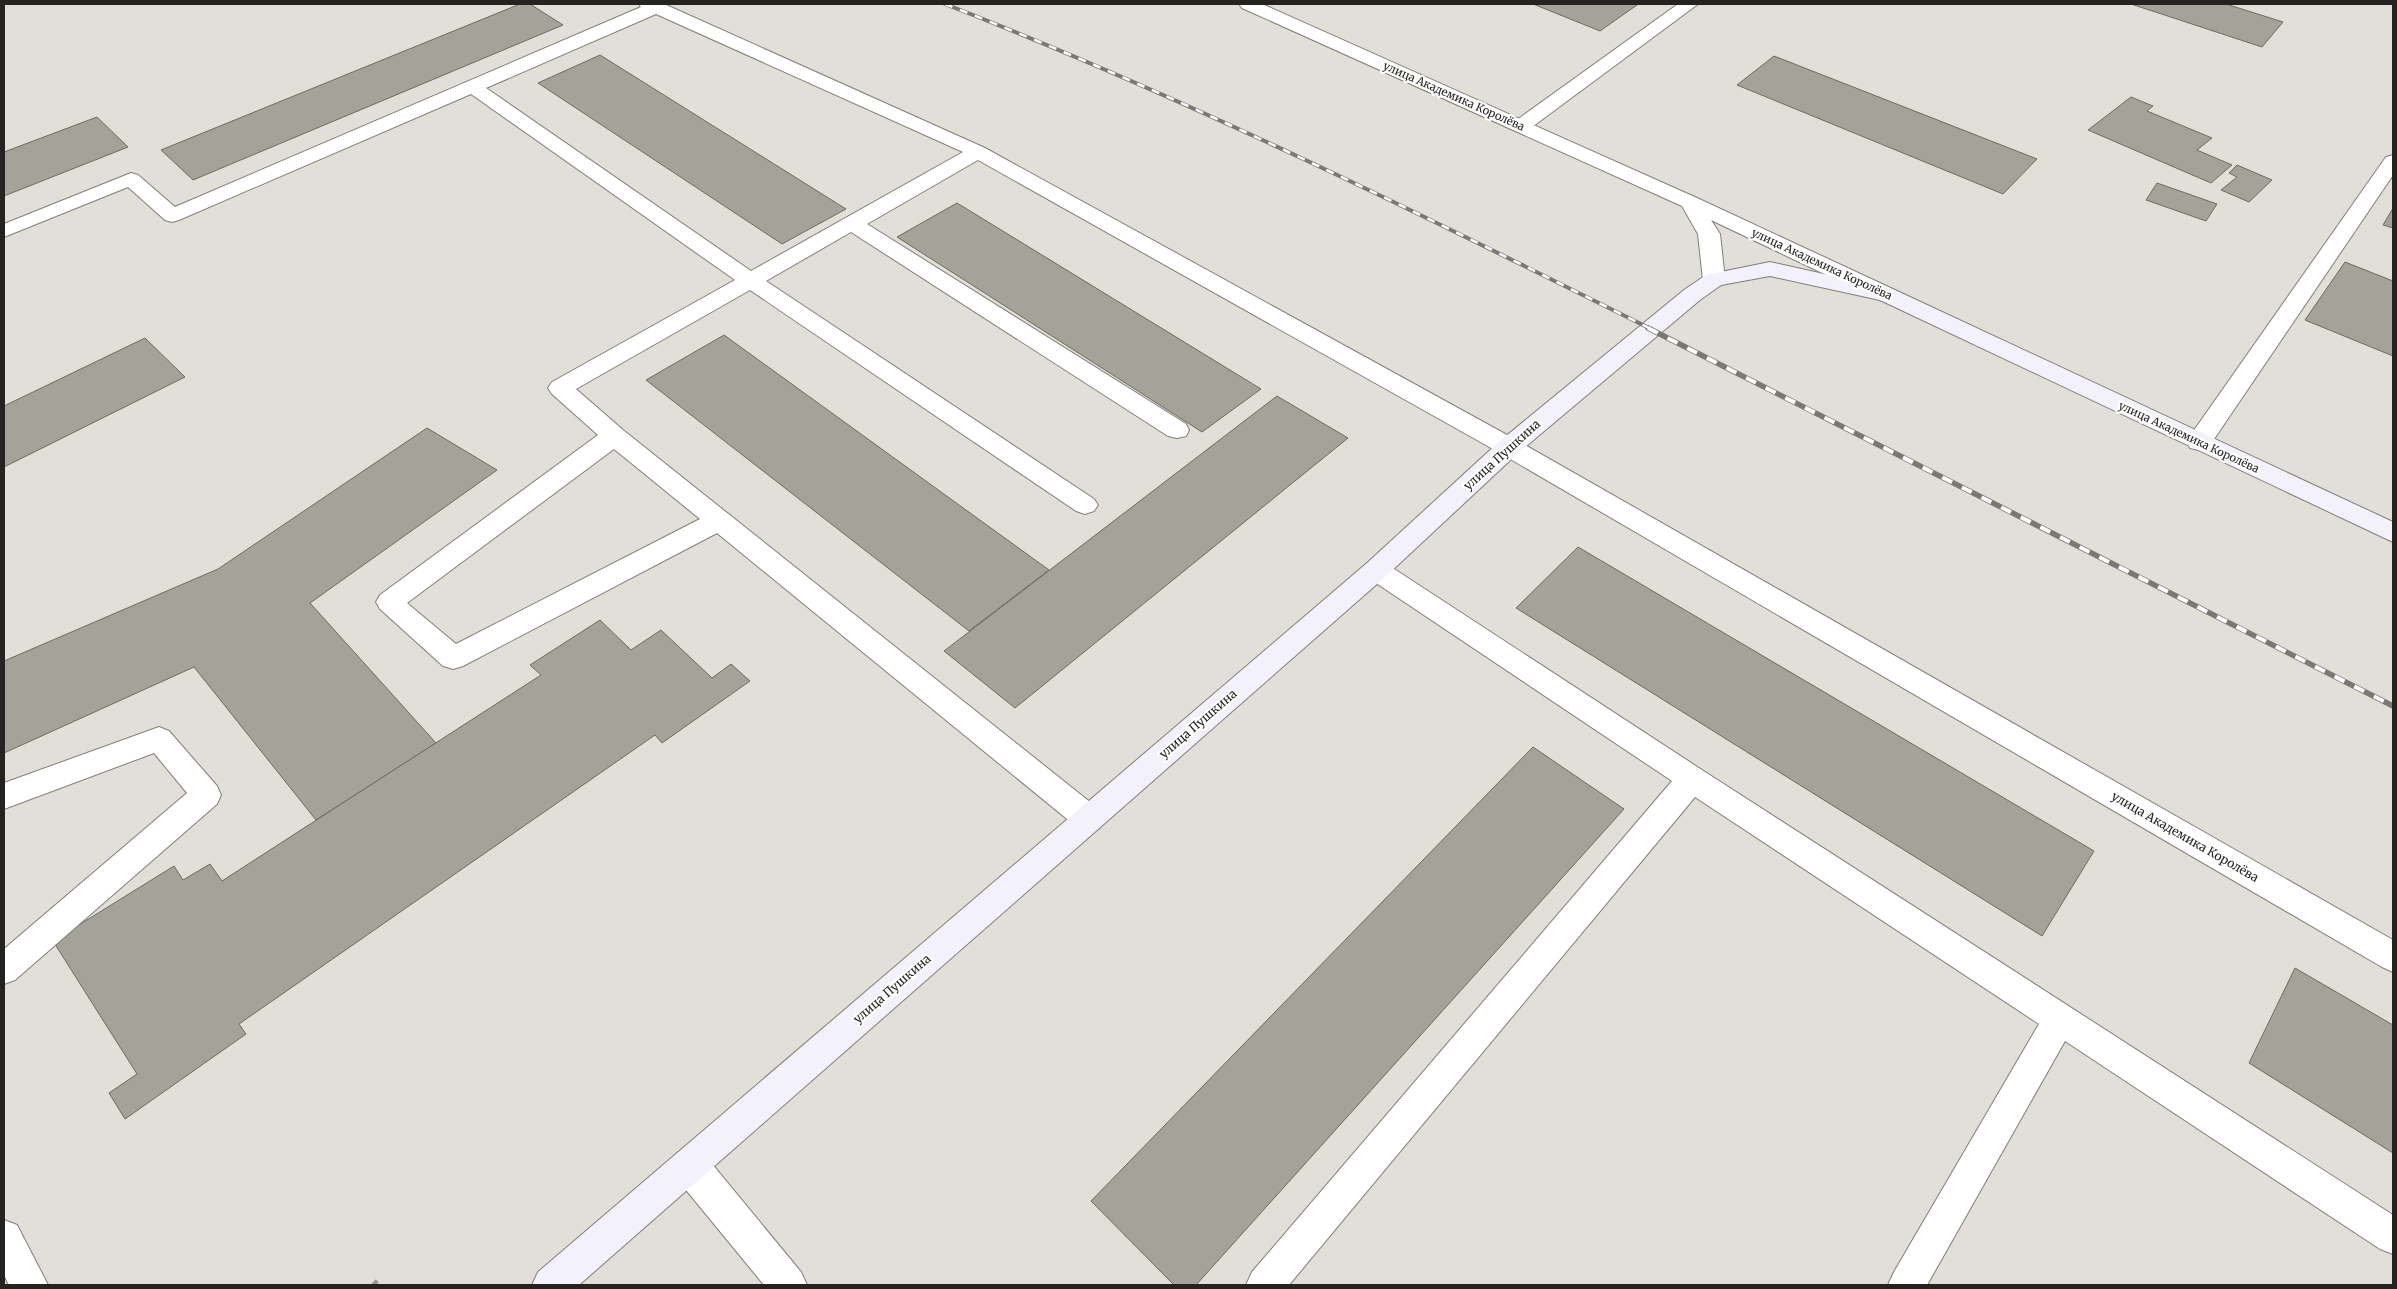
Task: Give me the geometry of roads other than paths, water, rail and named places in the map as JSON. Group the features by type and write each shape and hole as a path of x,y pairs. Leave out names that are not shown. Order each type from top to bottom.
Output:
{"main road":[{"name":"улица Пушкина","path":"551,1285 1376,570 1509,447 1650,328 1714,280 1770,269 1887,294"},
{"name":"улица Академика Королёва","path":"1887,294 2393,533"}],"street":[{"name":"улица Академика Королёва","path":"1248,4 1690,202 1887,294"},
{"path":"1521,126 1689,4"},
{"name":"улица Академика Королёва","path":"653,6 978,152 1509,447 2393,957"},
{"path":"4,231 131,179 172,216 474,88 653,6"},
{"path":"474,88 750,280 1085,506"},
{"path":"978,152 560,388 614,436 1088,819"},
{"path":"2199,442 2393,161"},
{"path":"1690,202 1709,234 1714,280"},
{"path":"851,223 1177,430"},
{"path":"614,436 388,602 454,658 720,520"},
{"path":"1376,570 1692,779 2393,1236"},
{"path":"4,796 159,739 206,794 4,969"},
{"path":"1266,1285 1692,779"},
{"path":"1907,1285 2060,1019"},
{"path":"690,1166 788,1285"},
{"path":"4,1238 29,1285"}],"railway":[{"path":"945,4 1125,78 1302,158 1477,242 1651,329"},
{"path":"1648,328 2393,706"}]}
